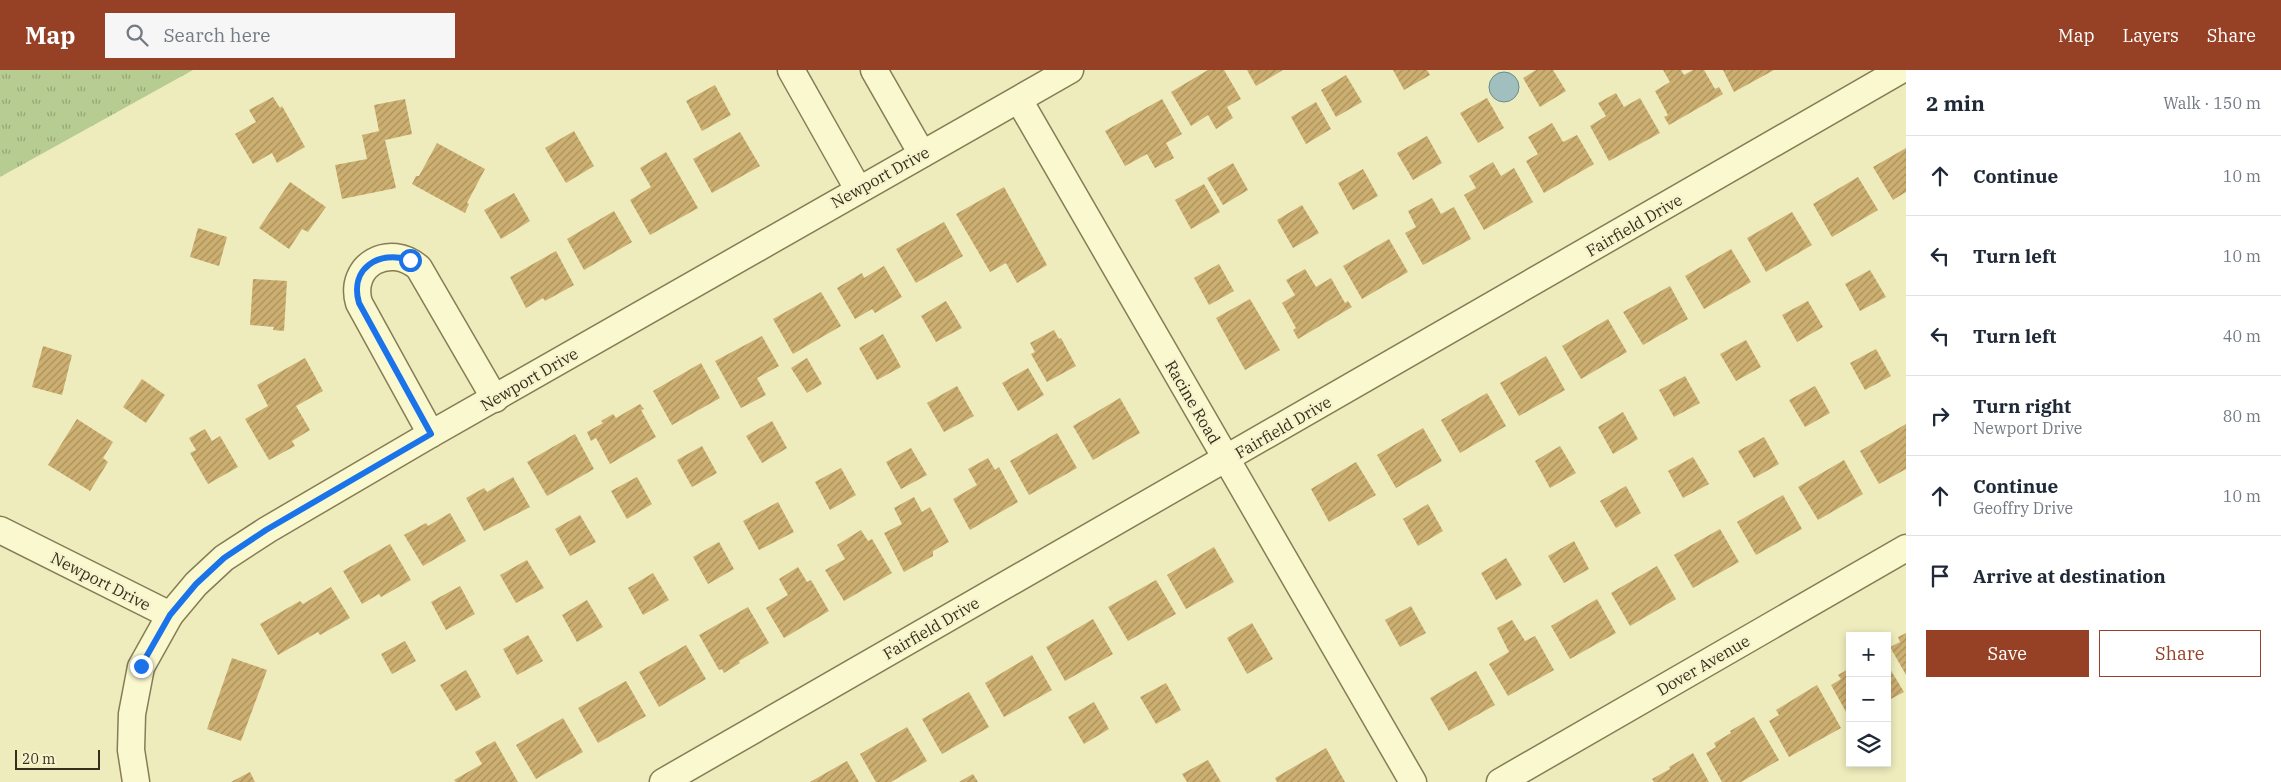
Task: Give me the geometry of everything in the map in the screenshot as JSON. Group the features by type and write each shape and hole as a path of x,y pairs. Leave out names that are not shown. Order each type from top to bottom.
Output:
{"street":[{"path":"791,70 858,190"},
{"path":"874,70 922,154"},
{"name":"Newport Drive","path":"0,530 170,615 196,584 224,558 266,530 1070,70"},
{"name":"Fairfield Drive","path":"663,782 1902,70"},
{"name":"Racine Road","path":"1019,100 1413,782"},
{"path":"431,434 359,303 356,292 358,280 373,261 385,256 398,256 410,260 419,268 495,399"},
{"name":"Dover Avenue","path":"1500,782 1906,548"},
{"path":"136,782 130,750 132,714 141,666 170,615"}],"green space":[{"path":"0,70 193,70 0,177"}],"water":[{"path":"1504,72 1515,76 1519,87 1515,98 1504,102 1493,98 1489,87 1493,76"}],"building":[{"path":"1208,70 1224,70 1241,99 1227,107 1233,118 1216,129 1208,115 1191,126 1171,92"},
{"path":"1247,70 1283,70 1256,86"},
{"path":"1393,70 1427,70 1430,75 1404,90"},
{"path":"1536,70 1553,70 1566,91 1540,107 1523,78"},
{"path":"1663,70 1681,70 1684,75 1693,70 1704,70 1715,89 1719,87 1723,94 1669,125 1664,117 1668,115 1655,91 1670,82"},
{"path":"1723,70 1774,70 1734,92"},
{"path":"1346,75 1362,102 1336,117 1321,90"},
{"path":"715,85 731,115 702,131 686,101"},
{"path":"1616,93 1624,107 1640,98 1660,133 1609,161 1590,126 1606,116 1598,103"},
{"path":"273,97 280,108 282,106 305,147 277,163 272,153 253,164 235,134 256,122 249,110"},
{"path":"1487,98 1504,128 1478,143 1460,113"},
{"path":"405,99 412,134 385,140 396,188 342,199 335,165 367,159 362,135 379,131 374,105"},
{"path":"1162,99 1182,134 1166,143 1174,158 1155,168 1147,154 1125,166 1105,131"},
{"path":"1316,102 1331,129 1306,144 1291,117"},
{"path":"1552,123 1563,142 1577,135 1594,164 1544,193 1526,161 1538,154 1528,137"},
{"path":"574,131 594,166 566,183 545,148"},
{"path":"740,132 760,166 712,193 693,159"},
{"path":"1427,136 1442,163 1413,180 1397,153"},
{"path":"437,143 485,169 467,203 469,204 465,213 412,184 416,176 419,176"},
{"path":"1906,148 1906,192 1893,200 1873,167"},
{"path":"666,152 698,208 650,235 630,200 651,187 640,168"},
{"path":"1493,162 1501,176 1514,168 1533,202 1484,230 1464,195 1476,188 1469,176"},
{"path":"1233,163 1248,190 1223,205 1207,178"},
{"path":"1363,169 1378,196 1353,210 1338,183"},
{"path":"1858,177 1878,210 1832,237 1813,204"},
{"path":"290,182 326,207 308,232 302,229 289,249 259,228"},
{"path":"1204,184 1220,212 1191,229 1175,200"},
{"path":"1004,187 1047,265 1017,283 1006,263 990,272 956,214"},
{"path":"514,193 530,221 501,239 484,210"},
{"path":"1432,198 1441,214 1454,207 1471,239 1423,265 1405,233 1416,227 1408,211"},
{"path":"1302,205 1319,233 1293,248 1277,220"},
{"path":"614,211 632,242 584,270 567,239"},
{"path":"1792,212 1812,245 1766,272 1747,238"},
{"path":"944,222 963,256 916,283 896,249"},
{"path":"198,228 227,237 219,266 190,257"},
{"path":"1389,239 1408,272 1362,299 1343,266"},
{"path":"1731,249 1751,282 1704,309 1685,276"},
{"path":"556,251 574,285 545,301 543,298 526,308 510,277"},
{"path":"1219,264 1234,291 1209,305 1194,278"},
{"path":"884,266 902,297 875,313 872,309 855,319 837,288 862,273 864,278"},
{"path":"1305,269 1316,287 1331,278 1345,303 1348,301 1352,307 1298,339 1293,330 1296,328 1282,303 1295,295 1286,280"},
{"path":"1870,270 1886,297 1860,311 1845,284"},
{"path":"253,279 287,281 284,331 273,330 274,327 250,325"},
{"path":"1670,286 1688,319 1643,345 1623,312"},
{"path":"821,292 841,326 793,354 773,319"},
{"path":"1250,299 1280,350 1245,370 1216,318"},
{"path":"946,301 962,328 936,342 921,316"},
{"path":"1808,301 1823,327 1797,342 1782,315"},
{"path":"1608,319 1627,352 1581,379 1562,346"},
{"path":"1054,330 1059,339 1061,338 1076,366 1047,382 1031,354 1035,352 1030,343"},
{"path":"883,334 901,367 877,380 859,348"},
{"path":"762,336 779,366 757,378 766,395 741,408 715,361"},
{"path":"1746,340 1761,367 1736,381 1720,354"},
{"path":"43,346 72,355 62,395 32,387"},
{"path":"1876,349 1891,376 1865,390 1850,363"},
{"path":"1546,356 1565,390 1519,416 1500,383"},
{"path":"305,358 323,391 296,406 310,430 292,441 295,446 269,460 245,419 268,406 257,385"},
{"path":"807,358 822,384 807,393 791,368"},
{"path":"701,363 720,398 672,425 653,391"},
{"path":"1028,368 1044,395 1018,411 1002,383"},
{"path":"1685,376 1700,403 1674,417 1659,390"},
{"path":"142,379 165,395 146,423 123,407"},
{"path":"957,386 974,416 944,432 927,403"},
{"path":"1815,386 1830,413 1805,427 1789,400"},
{"path":"1487,393 1506,426 1460,453 1441,420"},
{"path":"1120,398 1140,433 1093,460 1073,426"},
{"path":"640,404 644,409 641,410 656,437 610,464 596,438 591,441 587,432 603,423 601,421 613,414 616,418"},
{"path":"1623,412 1638,439 1613,454 1598,427"},
{"path":"77,419 113,442 103,458 108,462 90,491 48,465"},
{"path":"772,421 787,448 762,463 746,436"},
{"path":"1906,424 1906,469 1879,484 1860,451"},
{"path":"1423,428 1442,461 1396,488 1377,455"},
{"path":"205,429 212,441 220,436 238,467 208,484 190,453 196,450 189,438"},
{"path":"1057,433 1077,468 1029,495 1010,461"},
{"path":"575,434 594,469 547,496 527,462"},
{"path":"1764,437 1779,464 1754,478 1738,451"},
{"path":"702,446 717,473 692,487 677,460"},
{"path":"1560,446 1576,473 1550,488 1535,461"},
{"path":"911,448 927,475 901,489 886,462"},
{"path":"1693,457 1709,484 1683,498 1668,471"},
{"path":"988,458 995,470 999,467 1018,502 970,530 953,499 977,485 968,469"},
{"path":"1844,460 1863,494 1818,520 1798,487"},
{"path":"1356,462 1376,495 1329,522 1311,489"},
{"path":"841,468 856,495 830,510 815,482"},
{"path":"513,477 530,507 484,531 466,498 484,488 487,492"},
{"path":"637,477 652,504 627,519 611,491"},
{"path":"1626,486 1641,513 1616,528 1600,501"},
{"path":"1783,495 1802,529 1756,555 1737,522"},
{"path":"914,497 922,512 930,507 949,542 933,551 933,556 904,572 884,533 902,524 894,508"},
{"path":"778,502 794,532 759,550 743,521"},
{"path":"1428,504 1443,531 1418,546 1403,519"},
{"path":"450,513 466,541 423,566 404,535 426,523 428,526"},
{"path":"580,515 596,542 570,556 555,529"},
{"path":"1720,529 1739,562 1693,588 1674,555"},
{"path":"861,530 868,541 872,539 892,573 844,601 825,570 845,559 837,545"},
{"path":"1574,541 1589,569 1564,583 1548,556"},
{"path":"719,542 734,569 708,584 693,557"},
{"path":"390,544 411,580 381,597 379,594 362,604 343,571"},
{"path":"1214,547 1234,582 1186,609 1167,575"},
{"path":"1506,558 1522,585 1496,600 1481,573"},
{"path":"527,560 544,588 516,603 500,575"},
{"path":"1657,566 1676,599 1630,626 1611,593"},
{"path":"798,567 807,582 811,580 829,611 784,638 766,608 788,595 779,579"},
{"path":"653,573 669,600 643,615 628,588"},
{"path":"1156,580 1176,614 1128,641 1108,607"},
{"path":"460,586 475,614 446,630 431,602"},
{"path":"331,587 350,618 320,635 318,632 278,655 260,624 300,601 303,604"},
{"path":"1597,599 1616,633 1570,659 1551,626"},
{"path":"587,600 603,627 577,642 562,615"},
{"path":"1411,606 1426,633 1400,647 1385,620"},
{"path":"748,607 769,643 739,661 740,663 724,673 722,669 719,670 699,635"},
{"path":"1093,619 1113,654 1065,681 1046,647"},
{"path":"1512,620 1525,641 1535,636 1554,670 1508,696 1489,664 1509,652 1497,628"},
{"path":"1252,623 1273,659 1247,674 1227,638"},
{"path":"1906,633 1906,675 1891,649 1891,646 1900,642 1898,637"},
{"path":"528,635 543,661 517,675 503,649"},
{"path":"405,641 416,661 392,674 381,654"},
{"path":"686,645 706,679 659,707 639,672"},
{"path":"1032,655 1052,690 1004,717 985,683"},
{"path":"232,658 267,670 241,741 207,729"},
{"path":"466,670 481,697 456,711 440,685"},
{"path":"1846,670 1846,712 1831,685 1841,679 1838,675"},
{"path":"1476,671 1495,705 1449,731 1430,698"},
{"path":"1891,671 1904,692 1891,699"},
{"path":"626,681 646,716 598,743 578,708"},
{"path":"1166,683 1181,710 1156,724 1140,697"},
{"path":"1817,685 1841,728 1789,757 1769,721 1779,715 1776,710"},
{"path":"969,692 989,727 942,754 922,719"},
{"path":"1094,702 1109,729 1084,744 1068,717"},
{"path":"1754,717 1779,760 1741,782 1722,782 1706,753 1716,747 1714,743 1731,733 1730,731"},
{"path":"563,718 583,752 536,779 516,745"},
{"path":"907,727 927,761 891,782 876,782 860,754"},
{"path":"495,741 518,782 456,782 454,780 482,764 475,752"},
{"path":"1326,748 1345,782 1277,782 1275,778"},
{"path":"1693,753 1709,782 1654,782 1652,779"},
{"path":"1208,760 1221,782 1187,782 1182,774"},
{"path":"847,761 859,782 810,782"},
{"path":"250,772 255,782 231,782"},
{"path":"973,774 978,782 959,782"}],"route":[{"path":"141,666 170,615 196,584 224,558 266,530 431,434 359,303 356,292 358,280 373,261 385,256 398,256 410,260"}]}
